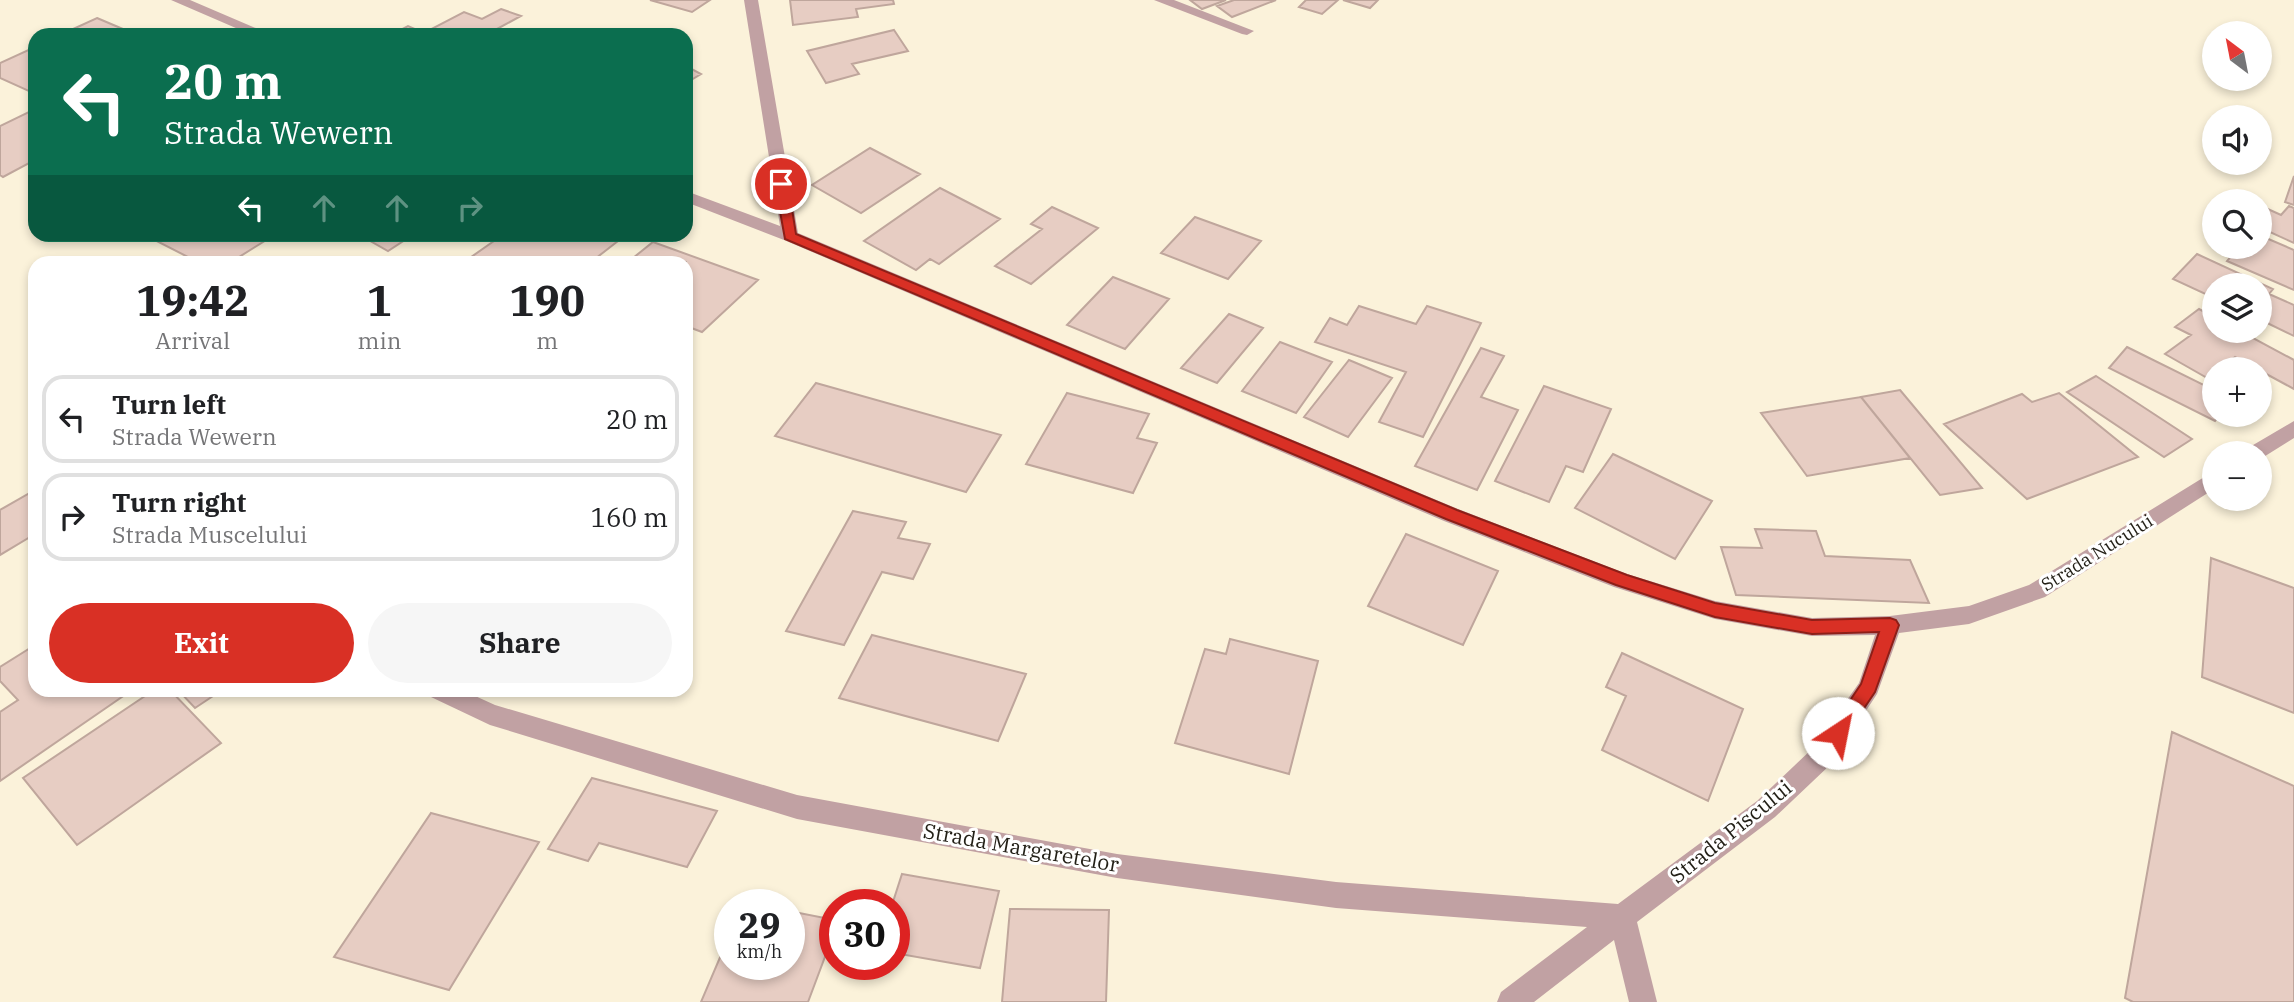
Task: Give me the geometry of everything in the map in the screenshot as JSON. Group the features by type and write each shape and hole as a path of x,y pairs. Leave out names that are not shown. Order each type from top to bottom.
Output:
{"street":[{"path":"178,0 248,28"},
{"path":"751,0 790,236"},
{"path":"1161,0 1247,31"},
{"name":"Strada Nucului","path":"693,200 790,236 1451,515 1622,581 1715,610 1812,627 1890,625 1969,615 2037,592 2202,487"},
{"path":"2272,442 2294,428"},
{"name":"Strada Piscului","path":"1511,1002 1766,808 1822,755 1869,687 1890,625"},
{"name":"Strada Margaretelor","path":"454,697 490,714 797,807 1117,866 1336,895 1622,916"},
{"path":"1622,916 1643,1002"}],"building":[{"path":"650,0 710,0 692,12"},
{"path":"790,0 893,0 894,4 856,9 858,17 793,25"},
{"path":"1190,0 1226,0 1202,9"},
{"path":"1234,0 1276,0 1232,17 1217,6"},
{"path":"1306,0 1338,0 1322,14 1299,7"},
{"path":"1343,0 1378,0 1370,8"},
{"path":"501,9 521,16 499,28 434,28 464,12 482,19"},
{"path":"97,18 121,28 75,28"},
{"path":"894,30 908,51 852,64 859,74 826,83 807,51"},
{"path":"28,50 28,91 0,78 0,63"},
{"path":"693,70 701,74 693,79"},
{"path":"28,112 28,164 3,177 0,175 0,126"},
{"path":"870,148 920,174 861,213 812,185"},
{"path":"2294,176 2294,205 2285,202"},
{"path":"940,188 1000,219 939,264 930,259 916,270 864,241"},
{"path":"2289,206 2294,208 2294,243 2272,233 2272,211 2281,215"},
{"path":"1052,207 1098,228 1031,284 995,266 1042,229 1031,224"},
{"path":"1195,217 1261,241 1228,279 1161,253"},
{"path":"2272,241 2294,250 2294,290 2272,280 2272,273 2255,273 2227,261 2272,259"},
{"path":"159,242 263,242 241,256 186,256"},
{"path":"372,242 402,242 388,251"},
{"path":"493,242 617,242 599,256 473,256"},
{"path":"653,242 692,256 636,256"},
{"path":"2197,254 2202,259 2208,259 2238,273 2202,273 2202,292 2173,279"},
{"path":"693,256 758,280 702,332 693,329"},
{"path":"1113,277 1169,299 1125,349 1067,325"},
{"path":"2272,295 2294,305 2294,336 2272,325"},
{"path":"1359,306 1416,324 1427,306 1481,323 1423,437 1379,422 1406,372 1315,342 1330,318 1347,325"},
{"path":"2199,309 2202,311 2202,343 2262,343 2294,360 2294,389 2272,377 2272,357 2202,357 2202,375 2165,354 2191,335 2175,327"},
{"path":"1229,314 1263,328 1217,383 1181,368"},
{"path":"1280,342 1332,362 1296,413 1242,391"},
{"path":"2127,347 2202,384 2202,414 2109,368"},
{"path":"1481,348 1504,356 1481,397 1518,410 1477,490 1415,466"},
{"path":"1349,360 1392,378 1348,437 1304,417"},
{"path":"2096,376 2192,439 2164,457 2067,392"},
{"path":"816,383 1001,435 966,492 775,436"},
{"path":"1544,386 1611,409 1583,472 1566,466 1549,502 1495,481"},
{"path":"1900,390 1982,488 1940,495 1861,397"},
{"path":"1067,393 1149,414 1137,438 1157,443 1133,493 1026,464"},
{"path":"2059,393 2138,457 2027,499 1944,424 2022,394 2032,402"},
{"path":"1861,397 1910,458 1807,476 1761,413"},
{"path":"1613,454 1712,501 1675,559 1575,508"},
{"path":"28,494 28,538 0,555 0,510"},
{"path":"853,511 906,522 898,538 930,544 913,579 882,572 844,645 786,631"},
{"path":"1755,529 1816,531 1825,556 1910,560 1929,603 1736,595 1721,547 1762,548"},
{"path":"1406,534 1498,571 1463,645 1368,606"},
{"path":"2211,558 2294,588 2294,713 2202,677"},
{"path":"872,635 1026,674 998,741 839,698"},
{"path":"1230,639 1318,661 1289,774 1175,743 1205,649 1226,654"},
{"path":"28,649 28,697 122,697 0,781 0,712 18,700 0,681 0,667"},
{"path":"1622,653 1743,709 1708,801 1602,750 1626,696 1606,687"},
{"path":"144,697 177,697 221,743 77,845 23,778"},
{"path":"185,697 212,697 195,708"},
{"path":"2172,732 2294,786 2294,1002 2133,1002 2125,998"},
{"path":"592,778 717,811 687,867 599,843 588,861 548,849"},
{"path":"431,813 539,842 449,990 334,957"},
{"path":"902,874 999,891 980,968 910,956 910,889 897,889"},
{"path":"1010,909 1109,910 1106,1002 1002,1002"},
{"path":"805,914 819,917 819,973 808,1002 701,1002 714,972 714,980 805,980"}],"route":[{"path":"781,184 790,236 1451,515 1622,581 1715,610 1812,627 1890,625 1869,687 1838,733"}]}
